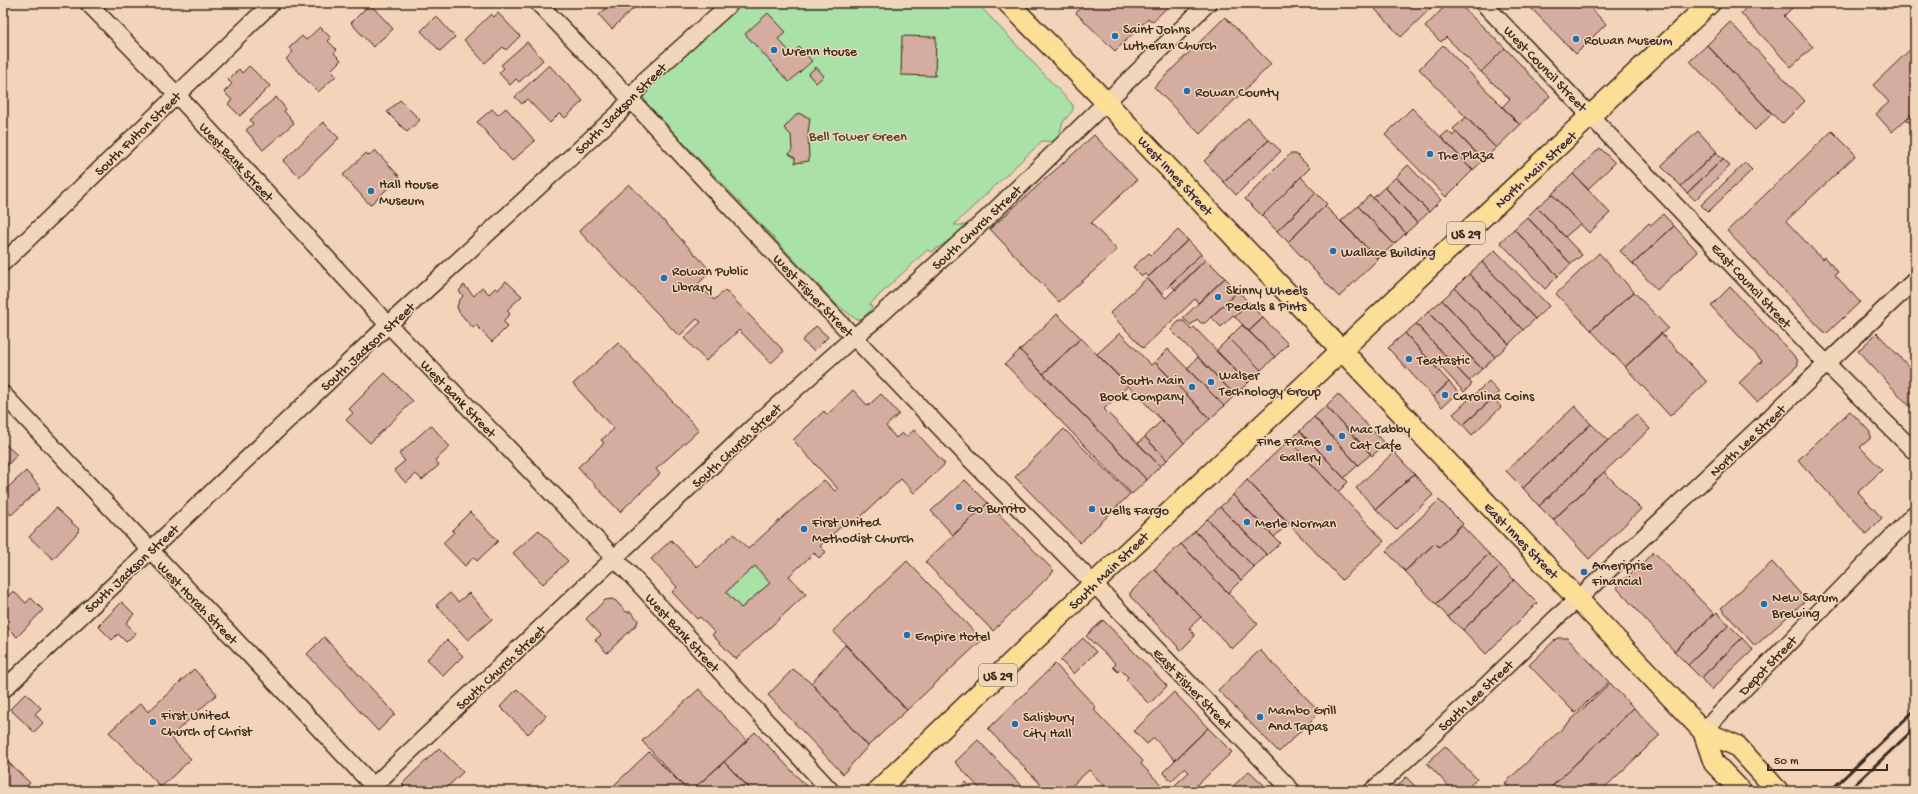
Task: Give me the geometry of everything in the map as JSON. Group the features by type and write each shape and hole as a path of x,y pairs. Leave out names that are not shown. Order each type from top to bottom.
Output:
{"main road":[{"name":"West Innes Street","path":"1008,3 1106,102 1341,350"},
{"name":"North Main Street","path":"1341,350 1592,116 1710,3"},
{"name":"South Main Street","path":"877,791 1341,350"},
{"name":"East Innes Street","path":"1341,350 1703,731 1737,746 1776,790"},
{"name":"East Innes Street","path":"1703,731 1714,762 1741,791"}],"street":[{"name":"West Bank Street","path":"88,3 177,95 388,325 615,559 831,791"},
{"name":"South Fulton Street","path":"3,263 272,3"},
{"name":"West Fisher Street","path":"538,3 968,457 1094,584"},
{"name":"South Jackson Street","path":"3,690 388,325 613,119 645,80 731,3"},
{"name":"South Church Street","path":"373,789 753,427 875,320 986,219 1208,3"},
{"name":"West Council Street","path":"1483,3 1592,116"},
{"name":"East Council Street","path":"1592,116 1827,363 1915,452"},
{"name":"North Lee Street","path":"1578,599 1915,280"},
{"name":"West Horah Street","path":"3,394 373,789"},
{"name":"Depot Street","path":"1703,731 1915,513"},
{"name":"East Fisher Street","path":"1094,584 1292,791"},
{"name":"South Lee Street","path":"1372,791 1578,599"}],"green space":[{"name":"Bell Tower Green","path":"734,3 977,3 1073,105 1073,110 1063,122 1057,142 1042,141 954,225 965,225 965,229 932,252 927,250 870,304 872,308 867,314 857,320 836,304 648,105 643,97 643,91"},
{"path":"755,566 770,583 741,608 726,592"}],"building":[{"path":"602,3 639,3 612,29 599,15 606,8"},
{"name":"Saint Johns Lutheran Church","path":"1085,3 1172,3 1153,21 1148,19 1115,51 1076,13"},
{"path":"1382,3 1436,3 1401,37 1375,9"},
{"path":"1448,3 1458,3 1505,48 1481,72 1446,37 1441,42 1425,27"},
{"name":"Rowan Museum","path":"1532,3 1586,3 1606,24 1576,54 1529,6"},
{"path":"1751,3 1790,3 1793,7 1784,16 1813,47 1791,67 1741,13"},
{"path":"370,4 393,29 373,47 351,23"},
{"path":"498,13 520,36 506,50 503,47 485,63 464,40 491,14 494,17"},
{"name":"Wrenn House","path":"768,13 786,32 778,39 792,54 799,47 812,61 789,82 745,34"},
{"path":"436,16 455,37 440,51 421,31"},
{"path":"1225,17 1271,64 1200,134 1154,87"},
{"path":"1730,22 1805,101 1782,124 1707,45"},
{"path":"320,27 331,38 328,41 337,50 334,53 341,60 331,70 336,76 318,92 286,59 293,52 289,48 302,36 306,40"},
{"path":"902,36 936,37 935,76 901,75"},
{"path":"527,42 543,60 519,82 516,79 510,85 499,73 504,68 501,65"},
{"path":"1443,45 1520,125 1496,148 1419,69"},
{"path":"1707,45 1772,114 1755,130 1690,61"},
{"path":"1915,45 1915,111 1892,132 1876,114 1889,102 1873,85"},
{"path":"1505,48 1550,96 1520,125 1502,107 1510,99 1481,72"},
{"path":"549,65 583,101 565,118 560,113 550,123 527,99 522,104 515,97"},
{"path":"249,66 270,86 240,116 228,104 232,100 224,92 232,84 228,80 239,69 242,73"},
{"path":"816,67 824,76 816,83 808,74"},
{"path":"276,97 286,109 284,111 294,123 263,150 246,130 253,124 250,120"},
{"path":"400,100 420,120 407,132 387,112"},
{"path":"506,108 535,141 512,161 477,122 492,109 498,115"},
{"name":"The Plaza","path":"1412,108 1473,170 1446,197 1385,135"},
{"path":"1915,111 1915,128 1906,119"},
{"path":"798,113 810,118 808,133 809,161 795,163 795,158 789,154 792,150 791,135 784,128"},
{"path":"1466,117 1496,148 1483,160 1453,129"},
{"path":"1248,118 1269,140 1224,182 1204,161"},
{"path":"323,122 339,138 299,177 283,161"},
{"path":"1448,131 1453,136 1456,132 1483,160 1473,170 1441,137"},
{"path":"1698,131 1717,152 1681,186 1661,166"},
{"path":"1832,131 1856,155 1786,221 1822,259 1824,257 1838,272 1835,275 1860,302 1826,334 1727,231"},
{"path":"1094,135 1137,180 1091,223 1117,250 1059,302 990,229"},
{"path":"1269,140 1281,151 1236,195 1224,182"},
{"path":"1600,148 1615,163 1588,189 1573,174"},
{"name":"Hall House Museum","path":"375,150 400,177 370,205 343,175 366,153 369,156"},
{"path":"1716,152 1723,159 1687,193 1681,186"},
{"path":"1290,154 1296,154 1310,168 1262,216 1245,199"},
{"path":"1723,159 1730,166 1695,200 1687,193"},
{"path":"1745,163 1752,170 1708,212 1701,205"},
{"path":"1408,165 1441,200 1429,212 1396,177"},
{"path":"1573,174 1610,213 1589,233 1552,194"},
{"path":"1301,177 1316,193 1277,231 1262,216"},
{"path":"1396,177 1429,212 1417,223 1385,187"},
{"name":"Rowan Public Library","path":"629,184 711,271 698,284 714,300 725,290 784,351 771,363 739,330 706,361 684,338 701,322 697,319 679,336 579,231"},
{"path":"1385,187 1417,223 1406,233 1373,198"},
{"path":"1316,193 1327,204 1288,242 1277,231"},
{"path":"1552,194 1580,224 1565,237 1537,207"},
{"path":"1370,195 1406,233 1394,244 1358,206"},
{"name":"Wallace Building","path":"1325,206 1378,259 1339,297 1288,242"},
{"path":"1358,206 1394,244 1378,259 1341,221"},
{"path":"1537,207 1582,255 1571,264 1527,217"},
{"path":"1663,214 1674,226 1633,264 1620,251 1649,223 1651,225"},
{"path":"1527,217 1571,264 1558,276 1514,229"},
{"path":"1674,226 1698,252 1657,290 1633,264"},
{"path":"1514,229 1558,276 1545,289 1500,242"},
{"path":"1178,230 1188,240 1148,277 1145,274 1142,276 1133,267 1149,253 1151,255"},
{"path":"1188,240 1201,254 1161,294 1147,278"},
{"path":"1495,250 1549,306 1535,319 1482,262"},
{"path":"1599,253 1634,292 1591,330 1556,294"},
{"path":"1201,254 1206,259 1176,290 1170,284"},
{"path":"1206,259 1225,278 1198,303 1195,299 1143,348 1110,313 1147,278 1166,298"},
{"path":"1482,262 1535,319 1523,330 1469,274"},
{"path":"1469,274 1523,330 1509,344 1455,288"},
{"name":"Skinny Wheels Pedals & Pints","path":"1225,278 1238,291 1205,323 1201,323 1197,319 1191,325 1183,318"},
{"path":"506,281 522,296 507,310 510,314 503,321 508,326 492,342 476,325 473,328 459,312 457,307 463,296 459,291 464,285 474,296 482,287 489,294 495,288 498,290"},
{"path":"1730,287 1797,359 1798,365 1757,402 1739,383 1762,361 1711,306"},
{"path":"1455,288 1509,344 1495,357 1442,300"},
{"path":"1238,291 1249,303 1235,317 1233,315 1221,327 1211,317"},
{"path":"1634,292 1668,328 1625,367 1591,330"},
{"path":"1442,300 1495,357 1482,369 1428,312"},
{"path":"1249,303 1263,318 1249,331 1235,317"},
{"path":"1428,312 1482,369 1469,381 1416,324"},
{"path":"1057,314 1081,338 1043,374 1020,350"},
{"path":"1263,318 1288,344 1275,357 1249,331"},
{"path":"1179,321 1184,321 1191,330 1194,327 1248,383 1235,395 1171,330"},
{"path":"1416,324 1472,384 1464,392 1441,367 1438,370 1405,333"},
{"path":"1242,325 1275,357 1261,370 1229,338"},
{"path":"816,326 828,337 814,351 802,341"},
{"path":"1120,333 1151,365 1155,362 1210,419 1184,443 1097,354"},
{"path":"1405,333 1449,382 1433,397 1388,348"},
{"path":"1661,333 1707,382 1670,416 1625,367"},
{"path":"1877,333 1915,373 1915,412 1858,351"},
{"path":"1081,338 1128,386 1104,409 1160,466 1147,480 1043,374"},
{"path":"1229,338 1261,370 1248,383 1216,351"},
{"path":"618,343 699,430 656,469 660,474 620,512 578,467 604,443 601,440 614,429 573,384"},
{"name":"South Main Book Company","path":"1168,349 1224,406 1210,419 1155,362"},
{"path":"1020,350 1147,480 1132,494 1005,364"},
{"name":"Walser Technology Group","path":"1198,357 1235,395 1224,406 1187,369"},
{"path":"385,373 413,401 370,443 346,420 353,413 349,409"},
{"path":"1489,381 1499,393 1463,425 1453,414"},
{"name":"Carolina Coins","path":"1449,382 1458,392 1442,407 1433,397"},
{"name":"First United Methodist Church","path":"853,390 868,406 881,394 899,414 886,426 896,438 902,433 906,437 914,430 945,464 914,493 901,479 852,525 848,520 820,546 826,552 819,558 814,553 789,576 806,594 736,659 712,635 715,633 700,617 697,619 672,592 677,587 651,559 671,540 697,567 734,534 748,549 824,480 835,491 838,489 793,440 824,411 827,415","holes":["755,566 770,583 741,608 726,592"]},
{"path":"1338,394 1385,444 1372,456 1326,406"},
{"path":"1493,398 1501,407 1472,435 1463,425"},
{"name":"Mac Tabby Cat Cafe","path":"1326,406 1371,454 1358,465 1314,417"},
{"path":"1575,406 1591,424 1523,488 1506,471"},
{"path":"1850,411 1870,432 1870,439 1860,447 1882,470 1858,492 1882,518 1866,534 1798,460"},
{"path":"1636,414 1650,429 1553,520 1539,506"},
{"name":"Fine Frame Gallery","path":"1314,417 1358,465 1344,478 1300,431"},
{"path":"1162,420 1184,443 1167,460 1145,437"},
{"path":"1591,424 1608,440 1539,506 1523,488"},
{"path":"431,425 450,447 435,460 439,465 422,480 416,474 406,483 394,470 405,461 399,454"},
{"path":"1064,429 1130,494 1080,543 1015,477"},
{"path":"1300,431 1348,482 1338,492 1289,440"},
{"path":"1145,437 1167,460 1160,466 1138,443"},
{"path":"1289,440 1384,541 1342,580 1247,480"},
{"path":"4,443 17,455 3,470 3,444"},
{"path":"1394,452 1414,474 1376,509 1356,488"},
{"path":"26,471 41,488 11,515 3,506 3,498 8,494 5,490"},
{"path":"1604,472 1641,509 1589,559 1553,520"},
{"path":"1414,474 1433,495 1396,530 1376,509"},
{"name":"Go Burrito","path":"965,480 988,503 953,535 931,511"},
{"path":"1247,480 1289,523 1274,537 1233,495"},
{"name":"Merle Norman","path":"1233,495 1280,543 1267,555 1220,507"},
{"path":"1439,500 1463,524 1439,547 1435,543 1405,571 1386,551"},
{"path":"988,503 1054,571 993,631 925,562"},
{"path":"1220,507 1267,555 1254,567 1207,519"},
{"path":"56,508 80,530 53,559 29,537"},
{"path":"470,512 498,541 477,561 474,557 465,566 443,543 454,532 452,530"},
{"path":"1207,519 1254,567 1241,580 1195,531"},
{"path":"1461,525 1489,554 1436,604 1405,571 1435,543 1439,547"},
{"path":"539,530 568,561 543,584 513,553"},
{"path":"1195,531 1241,580 1228,593 1181,544"},
{"path":"1181,544 1258,624 1232,649 1154,569"},
{"path":"1654,552 1714,614 1674,651 1616,587"},
{"path":"1489,554 1501,566 1448,617 1436,604"},
{"name":"Empire Hotel","path":"907,561 982,640 907,710 833,631"},
{"name":"New Sarum Brewing","path":"1772,562 1806,600 1755,646 1721,608"},
{"path":"1501,566 1514,580 1463,630 1448,617"},
{"path":"1154,569 1201,617 1189,628 1195,636 1181,650 1130,596 1130,593"},
{"path":"1514,580 1537,603 1486,654 1463,630"},
{"path":"13,591 26,603 31,598 43,610 17,637 3,623 3,601"},
{"path":"450,593 458,602 469,593 492,619 468,640 436,605"},
{"path":"612,599 616,601 626,612 631,612 638,620 637,624 607,653 595,640 601,635 586,619 605,600"},
{"path":"122,602 134,614 126,623 136,633 126,642 118,634 112,640 98,626"},
{"path":"1717,612 1729,625 1688,665 1674,651"},
{"path":"1103,620 1167,686 1149,704 1126,680 1128,677 1120,669 1118,672 1113,667 1116,664 1086,636"},
{"path":"1729,625 1742,638 1701,678 1688,665"},
{"path":"324,637 395,714 378,731 307,654"},
{"path":"1083,638 1096,652 1074,674 1060,660"},
{"path":"1557,638 1567,638 1609,682 1575,713 1529,665"},
{"path":"1742,638 1753,650 1711,690 1701,678"},
{"path":"447,640 463,656 443,676 427,659"},
{"path":"845,645 907,710 868,746 811,683"},
{"path":"1260,650 1320,712 1279,752 1218,690"},
{"path":"1055,664 1096,707 1094,710 1143,761 1141,764 1167,791 1109,791 1089,770 1066,791 1047,791 988,729"},
{"name":"First United Church of Christ","path":"194,669 217,694 170,737 191,759 161,787 109,732 141,703 148,712"},
{"path":"793,669 811,683 868,746 843,774 768,695"},
{"path":"1610,683 1634,708 1547,791 1513,791 1505,783"},
{"path":"517,689 546,716 528,734 500,707"},
{"path":"699,689 747,741 691,791 688,791 642,741"},
{"path":"1174,692 1208,728 1175,760 1154,738 1147,744 1134,731"},
{"path":"26,693 41,708 35,714 43,723 34,732 10,709"},
{"path":"1634,708 1660,735 1601,791 1547,791"},
{"path":"1208,728 1232,752 1191,791 1181,791 1175,785 1189,772 1185,768 1171,781 1163,772"},
{"path":"755,732 811,791 752,791 724,762"},
{"path":"978,740 1026,791 982,791 955,762"},
{"path":"1445,746 1477,779 1464,791 1453,791 1427,763"},
{"path":"439,748 463,772 443,791 409,791 402,784"},
{"path":"649,752 688,791 608,791"},
{"path":"7,761 30,783 22,791 3,791 3,766"},
{"path":"724,762 752,791 691,791"},
{"path":"1249,771 1264,785 1258,791 1228,791"},
{"path":"1406,777 1420,791 1393,791"},
{"path":"966,782 975,791 956,791"},
{"path":"1264,785 1270,791 1258,791"}],"railway":[{"path":"1830,791 1915,710"},
{"path":"1848,791 1915,728"}],"place":[{"name":"Saint Johns Lutheran Church","path":"1115,36"},
{"name":"Rowan Museum","path":"1576,39"},
{"name":"Wrenn House","path":"774,50"},
{"name":"Rowan County","path":"1187,91"},
{"name":"The Plaza","path":"1430,154"},
{"name":"Hall House Museum","path":"371,191"},
{"name":"Wallace Building","path":"1333,251"},
{"name":"Rowan Public Library","path":"664,278"},
{"name":"Skinny Wheels Pedals & Pints","path":"1218,297"},
{"name":"Teatastic","path":"1409,359"},
{"name":"Walser Technology Group","path":"1211,382"},
{"name":"South Main Book Company","path":"1192,387"},
{"name":"Carolina Coins","path":"1445,395"},
{"name":"Mac Tabby Cat Cafe","path":"1342,436"},
{"name":"Fine Frame Gallery","path":"1329,448"},
{"name":"Go Burrito","path":"959,507"},
{"name":"Wells Fargo","path":"1092,509"},
{"name":"Merle Norman","path":"1247,522"},
{"name":"First United Methodist Church","path":"804,529"},
{"name":"Ameriprise Financial","path":"1584,572"},
{"name":"New Sarum Brewing","path":"1764,604"},
{"name":"Empire Hotel","path":"907,635"},
{"name":"Mambo Grill And Tapas","path":"1260,717"},
{"name":"First United Church of Christ","path":"153,722"},
{"name":"Salisbury City Hall","path":"1015,724"}]}
